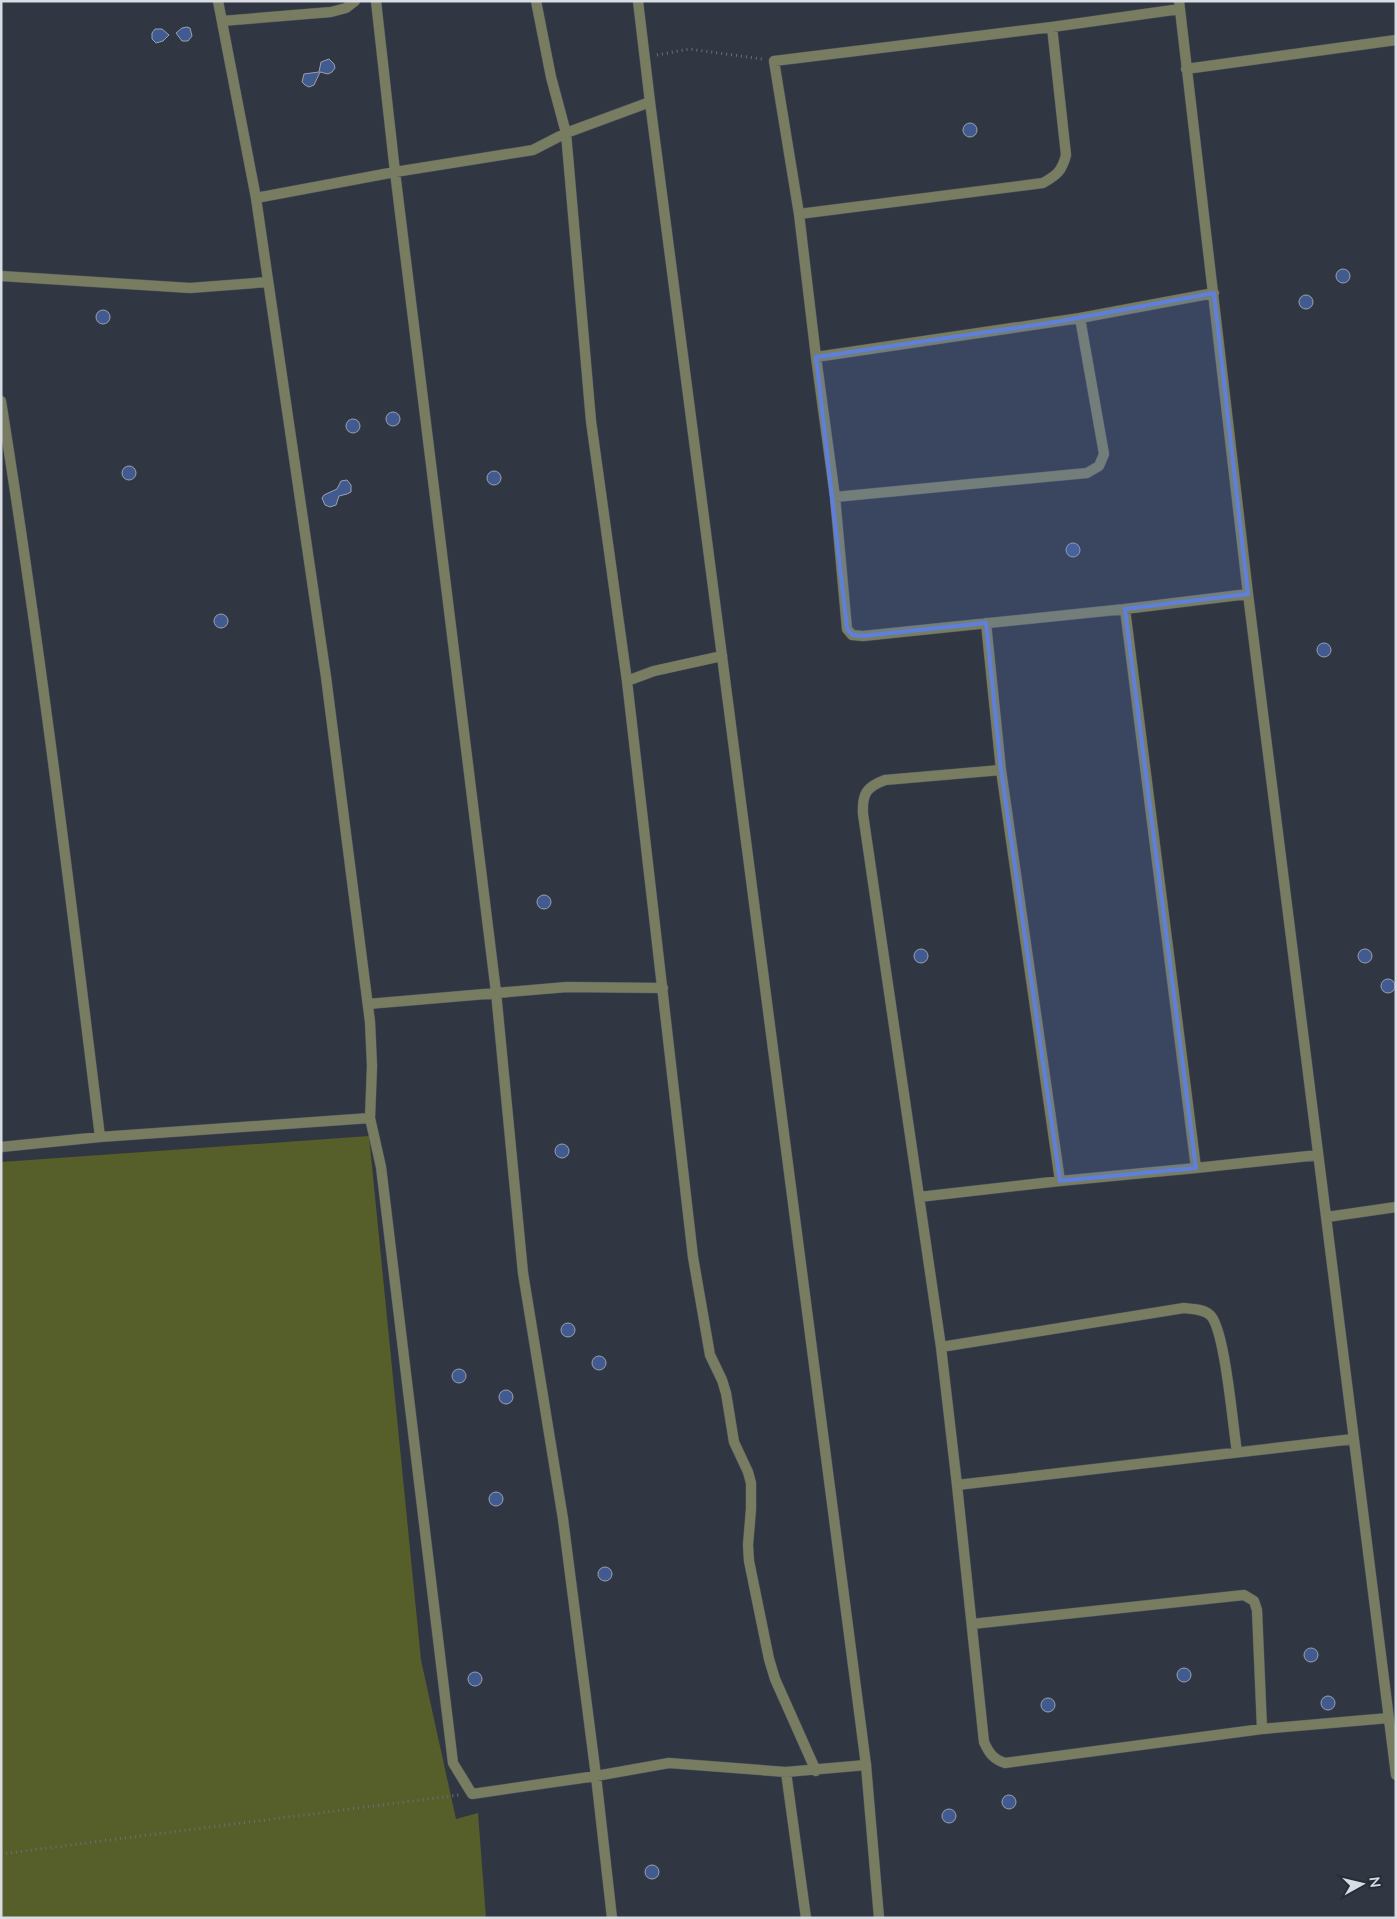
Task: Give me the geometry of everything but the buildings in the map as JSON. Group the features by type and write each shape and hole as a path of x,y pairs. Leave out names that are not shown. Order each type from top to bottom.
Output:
{"street":[{"path":"218,1 256,198 326,677 368,1004 372,1066 370,1118 381,1167 453,1763 472,1794 669,1763 786,1772 816,1771 866,1765"},
{"path":"222,21 331,12 346,8 355,1"},
{"path":"376,1 395,172 496,992 523,1273 563,1519 612,1918"},
{"path":"536,1 551,77 566,133 591,421 627,681 664,988 693,1257 710,1354 726,1393 734,1442 751,1483 749,1561 773,1673 816,1771"},
{"path":"638,1 866,1765 880,1918"},
{"path":"1248,594 1125,610 863,636 852,635 847,629 835,497 799,214 774,61 1052,27 1180,5 1248,594 1396,1775"},
{"path":"799,214 1043,183 1052,178 1062,168 1066,155 1052,27"},
{"path":"1186,69 1396,40"},
{"path":"256,198 395,172 533,150 566,133 650,102"},
{"path":"1,276 190,288 268,282"},
{"path":"816,357 1080,318 1214,293"},
{"path":"835,497 1087,473 1095,470 1102,462 1104,454 1080,318"},
{"path":"1,401 31,589 72,900 100,1137"},
{"path":"1125,610 1196,1168"},
{"path":"986,623 1001,770 1060,1180"},
{"path":"627,681 654,671 722,656"},
{"path":"1001,770 885,780 871,787 866,792 862,801 941,1347 984,1742 989,1753 997,1760 1005,1762 1262,1729 1389,1718"},
{"path":"368,1004 567,987 664,988"},
{"path":"1,1147 100,1137 370,1118"},
{"path":"919,1198 1060,1180 1318,1155"},
{"path":"1327,1217 1396,1207"},
{"path":"941,1347 1184,1308 1210,1314 1216,1322 1222,1342 1237,1452"},
{"path":"957,1485 1353,1439"},
{"path":"972,1624 1238,1595 1248,1597 1254,1601 1257,1610 1262,1729"},
{"path":"786,1772 806,1918"}],"path":[{"path":"645,57 689,49 774,61"},
{"path":"1,1854 472,1794"}],"highlighted area":[{"path":"1214,293 1248,594 1125,609 1196,1168 1060,1181 1001,770 986,623 863,636 852,635 847,629 816,357 1055,322"}],"green space":[{"path":"369,1136 421,1660 456,1819 478,1813 486,1918 1,1918 1,1162"}]}
